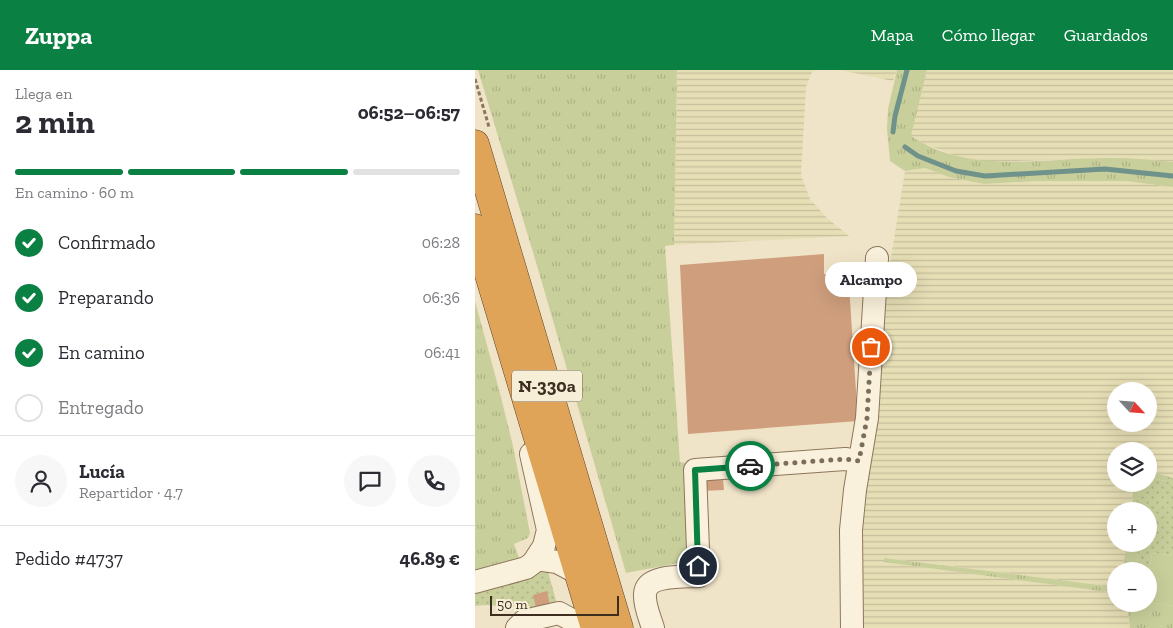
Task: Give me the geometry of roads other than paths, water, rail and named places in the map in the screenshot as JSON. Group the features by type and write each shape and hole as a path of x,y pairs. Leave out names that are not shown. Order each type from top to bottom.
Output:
{"highway":[{"name":"N-330a","path":"475,144 619,628"},
{"name":"N-330a","path":"475,228 595,628"}],"lane":[{"path":"853,628 851,530 859,461 867,418 877,258"},
{"path":"475,582 526,568 545,546 548,530 533,467 515,361"},
{"path":"653,628 645,595 649,583 657,579 699,576 695,470 845,459 859,461"},
{"path":"536,558 557,562 579,576 571,601 550,619"},
{"path":"517,628 524,621 550,619 570,619 578,628"}],"waterway":[{"path":"893,132 895,116 907,70"},
{"path":"905,147 918,156 956,171 985,176 1105,169 1173,176"}],"place":[{"name":"Alcampo","path":"871,347"}]}
